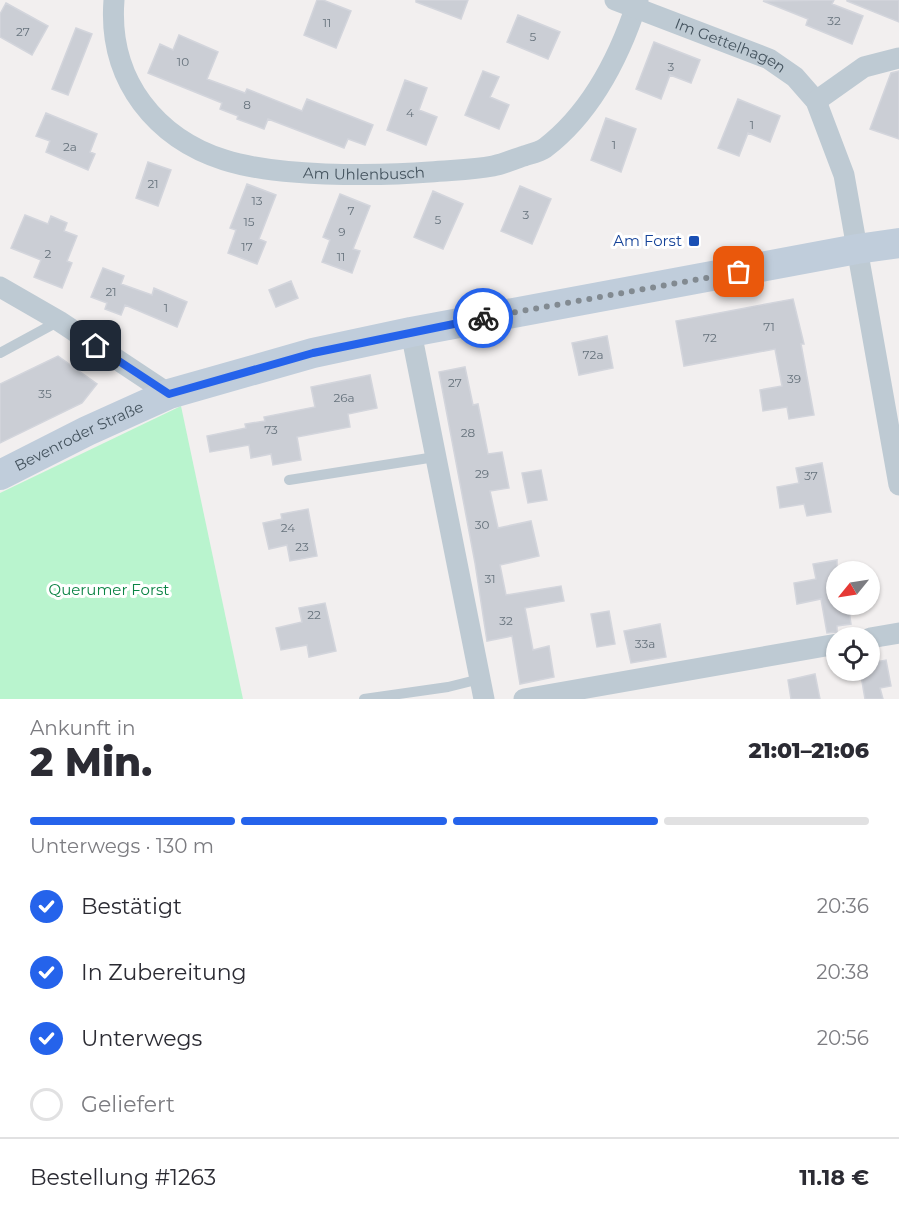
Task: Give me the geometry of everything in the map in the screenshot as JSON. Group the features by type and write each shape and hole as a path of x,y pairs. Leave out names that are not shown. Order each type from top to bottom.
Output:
{"main road":[{"name":"Bevenroder Straße","path":"0,475 87,431 169,394 313,353 411,332 899,243"}],"street":[{"name":"Am Uhlenbusch","path":"114,0 113,26 116,50 123,72 146,108 171,134 199,150 233,164 288,172 384,176 493,166 543,149 579,117 604,81 637,4"},
{"name":"Im Gettelhagen","path":"615,0 637,4 769,59 795,77 816,101 844,175 857,249"},
{"path":"816,101 864,67 899,58"},
{"path":"857,249 899,485"},
{"path":"0,287 59,321 169,394"},
{"path":"411,332 482,689"},
{"path":"880,637 899,633"},
{"path":"524,699 826,646"}],"lane":[{"path":"0,353 59,321"},
{"path":"289,480 435,457"},
{"path":"364,699 448,687 482,689"}],"green space":[{"name":"Querumer Forst","path":"181,406 243,699 0,699 0,493"}],"building":[{"path":"317,0 323,0 351,11 336,48 304,35"},
{"path":"416,0 468,0 461,19 416,2"},
{"path":"834,0 832,4 863,16 852,44 806,25 808,19 763,1"},
{"path":"899,0 899,22 847,1"},
{"path":"6,3 48,26 32,55 0,37 0,14"},
{"path":"518,15 560,32 548,59 507,42"},
{"path":"76,28 92,34 68,95 52,89"},
{"path":"179,35 218,52 207,79 245,93 247,89 302,111 307,99 373,125 365,145 348,139 344,148 268,119 264,129 237,119 238,116 220,109 222,103 148,73 160,44 173,50"},
{"path":"654,42 700,60 691,83 670,75 661,99 636,89"},
{"path":"483,71 499,77 490,97 509,105 499,129 465,115"},
{"path":"899,71 899,139 870,129 891,73"},
{"path":"405,80 427,88 419,110 437,117 426,145 387,130"},
{"path":"738,99 780,116 770,142 748,133 739,156 718,148"},
{"path":"46,113 97,134 90,152 95,154 88,170 46,152 50,141 36,136"},
{"path":"606,118 636,129 621,172 591,160"},
{"path":"148,162 171,170 158,206 136,198"},
{"path":"247,184 276,195 259,239 266,242 257,264 228,253 236,230 230,228"},
{"path":"520,186 551,199 532,244 501,231"},
{"path":"433,191 463,204 443,249 414,237"},
{"path":"340,194 370,206 353,249 360,251 352,273 322,262 330,240 323,237"},
{"path":"25,215 48,224 51,216 67,223 64,231 77,236 67,261 72,263 62,288 34,277 41,260 11,248"},
{"path":"103,268 124,276 121,284 152,295 154,288 187,302 177,327 125,305 121,315 105,309 107,303 91,297"},
{"path":"291,281 298,298 276,307 269,290"},
{"path":"793,299 804,344 801,344 814,415 789,419 787,407 763,411 760,390 782,386 775,349 684,366 676,321"},
{"path":"607,336 613,368 579,375 572,343"},
{"path":"58,356 97,384 82,403 0,443 0,384"},
{"path":"465,367 473,405 478,404 488,454 502,452 509,488 490,491 498,528 531,521 539,556 500,565 506,595 561,586 564,601 525,608 533,650 549,646 554,677 520,684 512,636 487,641 475,563 439,372"},
{"path":"370,375 377,408 348,414 350,427 297,437 301,460 273,465 271,454 251,458 249,445 210,452 207,436 246,428 245,424 265,421 264,417 315,407 311,387"},
{"path":"822,463 831,512 807,516 804,504 780,508 777,487 799,483 796,468"},
{"path":"541,470 547,500 528,503 522,473"},
{"path":"308,509 317,556 290,561 287,545 269,549 263,523 282,519 281,514"},
{"path":"826,562 826,615 850,615 851,624 826,627 821,599 797,604 794,583 816,579 813,564"},
{"path":"325,603 336,651 309,657 307,645 281,650 276,628 302,622 299,608"},
{"path":"609,611 615,644 597,647 591,614"},
{"path":"660,624 666,657 631,663 624,631"},
{"path":"886,660 891,686 880,688 883,699 865,699 862,681 880,681 880,661"},
{"path":"815,674 820,699 791,699 788,680"}],"way so far":[{"path":"483,318 739,272"}],"place":[{"name":"Am Forst","path":"694,241"}],"route":[{"path":"96,346 169,394 313,353 483,318"}]}
